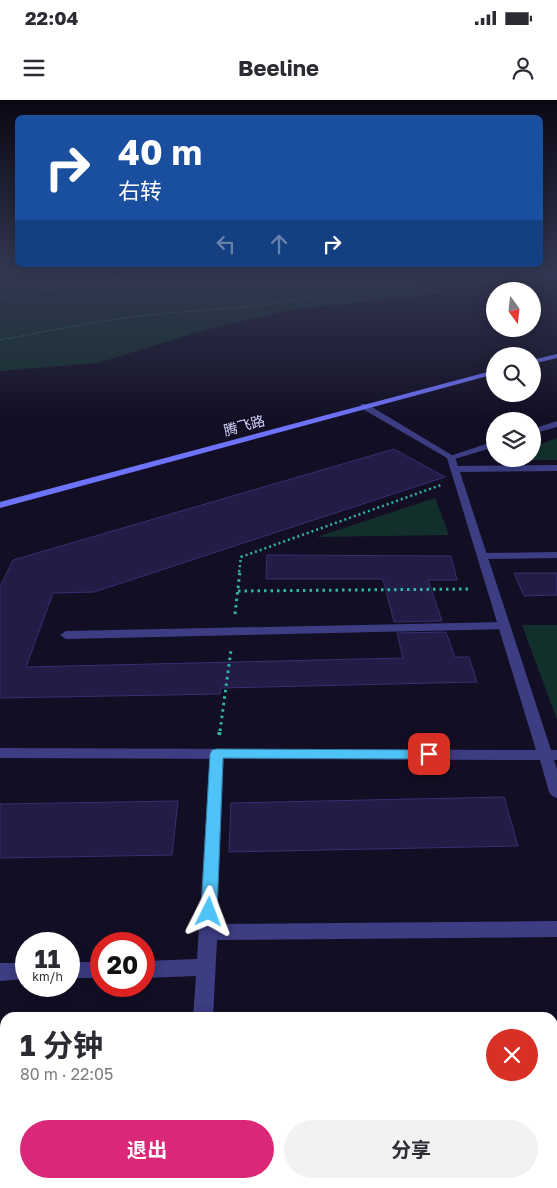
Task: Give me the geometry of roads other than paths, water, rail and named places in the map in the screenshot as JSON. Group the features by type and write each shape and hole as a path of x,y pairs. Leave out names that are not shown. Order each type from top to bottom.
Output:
{"street":[{"path":"541,360 557,356"},
{"name":"腾飞路","path":"0,505 486,374"},
{"path":"364,406 454,468 557,468"},
{"path":"541,429 557,424"},
{"path":"454,468 486,449"},
{"path":"454,468 504,626 551,755 557,792"},
{"path":"482,556 557,555"},
{"path":"66,634 504,626"},
{"path":"0,753 551,755"},
{"path":"203,1012 217,754"},
{"path":"208,932 557,929"},
{"path":"155,969 206,967"},
{"path":"0,972 15,971"}]}
